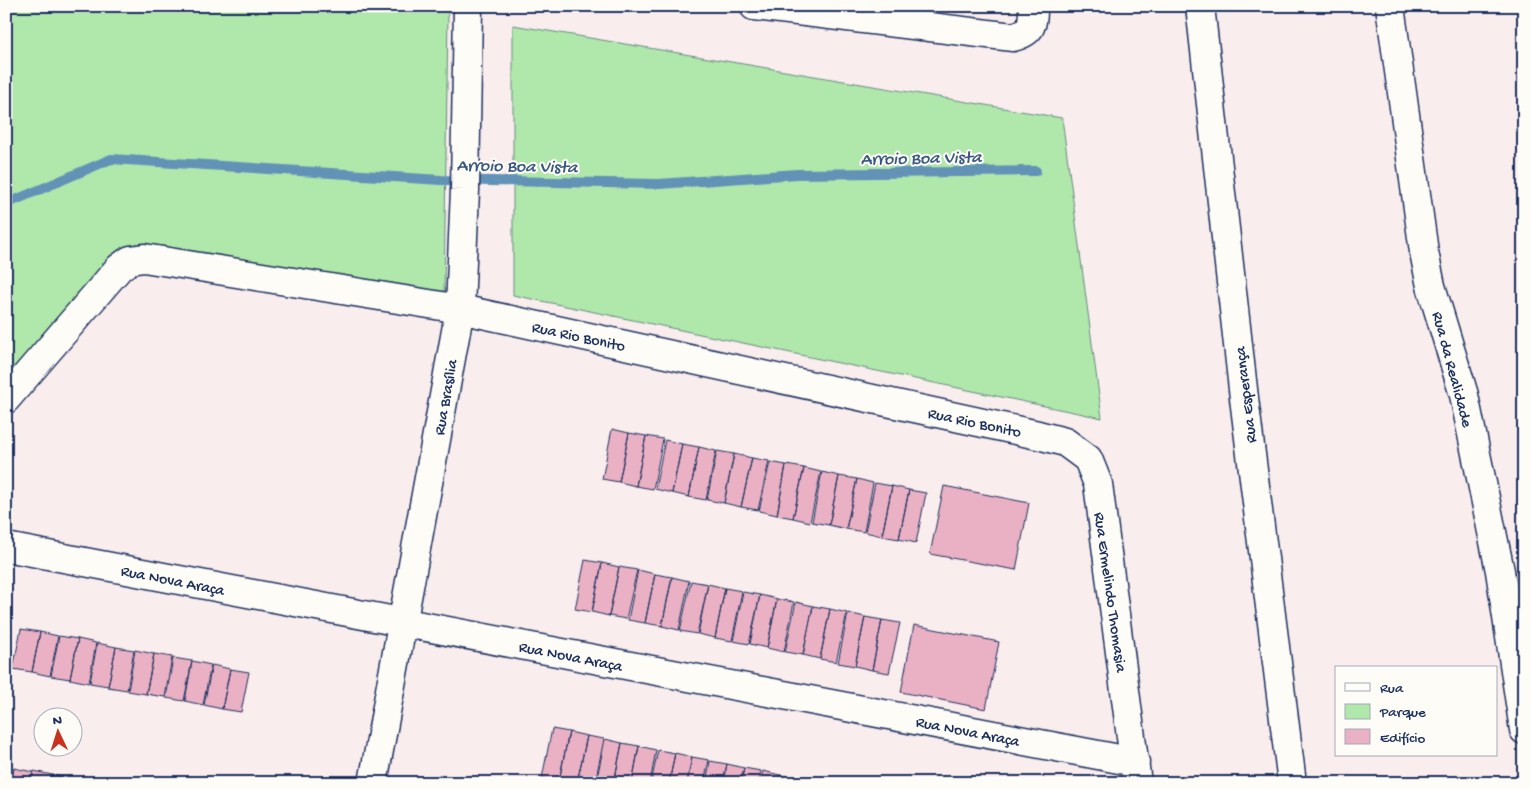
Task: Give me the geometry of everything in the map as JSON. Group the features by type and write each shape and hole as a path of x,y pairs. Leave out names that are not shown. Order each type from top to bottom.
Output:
{"street":[{"name":"Rua Brasília","path":"373,783 460,309 465,190 468,6"},
{"path":"754,6 1013,37 1024,34 1032,25 1033,8"},
{"name":"Rua Esperança","path":"1200,6 1244,398 1292,783"},
{"name":"Rua da Realidade","path":"1390,6 1424,252 1431,286 1464,396 1500,571 1524,730"},
{"name":"Rua Rio Bonito","path":"6,399 119,268 130,260 144,258 460,309 1038,435"},
{"name":"Rua Ermelindo Thomasia","path":"1038,435 1064,442 1088,459 1098,484 1136,772"},
{"name":"Rua Nova Araça","path":"6,547 402,623 1136,772"}],"green space":[{"path":"6,6 404,6 448,12 444,298 129,245 6,388"},
{"path":"513,25 1062,118 1102,418 513,295"}],"building":[{"path":"612,429 629,433 619,482 602,479"},
{"path":"629,433 646,436 636,486 619,482"},
{"path":"646,436 663,439 653,489 636,486"},
{"path":"665,440 682,444 672,493 655,489"},
{"path":"682,444 699,447 689,497 672,493"},
{"path":"699,447 716,451 706,500 689,497"},
{"path":"717,451 734,454 724,503 707,500"},
{"path":"734,454 752,458 741,507 724,503"},
{"path":"752,458 769,461 758,510 741,507"},
{"path":"770,462 786,465 777,515 759,511"},
{"path":"786,465 804,468 793,518 777,515"},
{"path":"804,468 821,472 810,522 793,518"},
{"path":"822,472 839,476 829,525 812,522"},
{"path":"839,476 857,479 846,529 829,525"},
{"path":"857,479 873,483 864,532 846,529"},
{"path":"875,483 892,486 882,536 865,532"},
{"path":"892,486 909,490 899,539 882,536"},
{"path":"944,486 1029,503 1016,570 930,554"},
{"path":"909,490 926,493 916,543 899,539"},
{"path":"585,560 602,563 592,612 575,609"},
{"path":"602,563 619,567 609,616 592,612"},
{"path":"619,567 637,570 626,619 609,616"},
{"path":"638,570 655,574 645,623 628,620"},
{"path":"655,574 672,577 662,626 645,623"},
{"path":"672,577 689,581 679,630 662,626"},
{"path":"691,581 708,584 697,634 680,631"},
{"path":"708,584 725,588 715,638 698,634"},
{"path":"725,588 742,591 732,641 715,638"},
{"path":"743,592 760,595 749,644 733,641"},
{"path":"760,595 777,599 767,648 750,644"},
{"path":"777,599 794,602 784,652 767,648"},
{"path":"796,602 813,606 803,655 785,652"},
{"path":"813,606 830,609 820,659 803,655"},
{"path":"830,609 847,613 836,662 820,659"},
{"path":"848,613 865,617 855,666 838,663"},
{"path":"865,617 882,620 872,670 855,666"},
{"path":"882,620 900,623 889,673 872,670"},
{"path":"914,625 999,642 986,709 901,692"},
{"path":"21,629 40,632 32,672 13,669"},
{"path":"40,632 58,636 50,676 32,672"},
{"path":"59,636 78,639 70,679 51,676"},
{"path":"78,639 96,643 89,683 70,679"},
{"path":"97,643 116,647 108,686 90,683"},
{"path":"116,647 134,650 127,690 108,687"},
{"path":"135,650 154,654 146,694 128,691"},
{"path":"154,654 172,657 165,697 146,694"},
{"path":"173,658 192,661 184,701 166,698"},
{"path":"192,661 211,665 203,705 185,701"},
{"path":"212,665 230,669 222,709 204,705"},
{"path":"230,669 249,672 241,712 222,709"},
{"path":"552,729 569,732 559,781 542,778"},
{"path":"569,732 587,736 577,783 559,781"},
{"path":"587,736 604,739 595,783 577,783"},
{"path":"605,739 622,743 614,783 596,783"},
{"path":"622,743 639,746 632,783 614,783"},
{"path":"639,746 656,750 650,783 632,783"},
{"path":"658,750 675,753 669,783 651,783"},
{"path":"675,753 692,757 687,783 669,783"},
{"path":"692,757 709,760 704,783 687,783"},
{"path":"710,761 727,764 723,783 706,783"},
{"path":"727,764 744,768 741,783 723,783"},
{"path":"6,766 14,768 11,783 6,783"},
{"path":"14,768 33,772 31,783 11,783"},
{"path":"744,768 761,771 759,783 741,783"},
{"path":"34,771 52,775 51,783 31,783"},
{"path":"763,771 780,775 778,783 760,783"},
{"path":"52,775 71,779 70,783 51,783"},
{"path":"780,775 797,778 796,783 778,783"},
{"path":"72,779 90,782 90,783 71,783"},
{"path":"797,779 814,782 814,783 796,783"}],"waterway":[{"name":"Arroio Boa Vista","path":"6,204 111,159 441,180 659,184 797,174 1036,171"}]}
